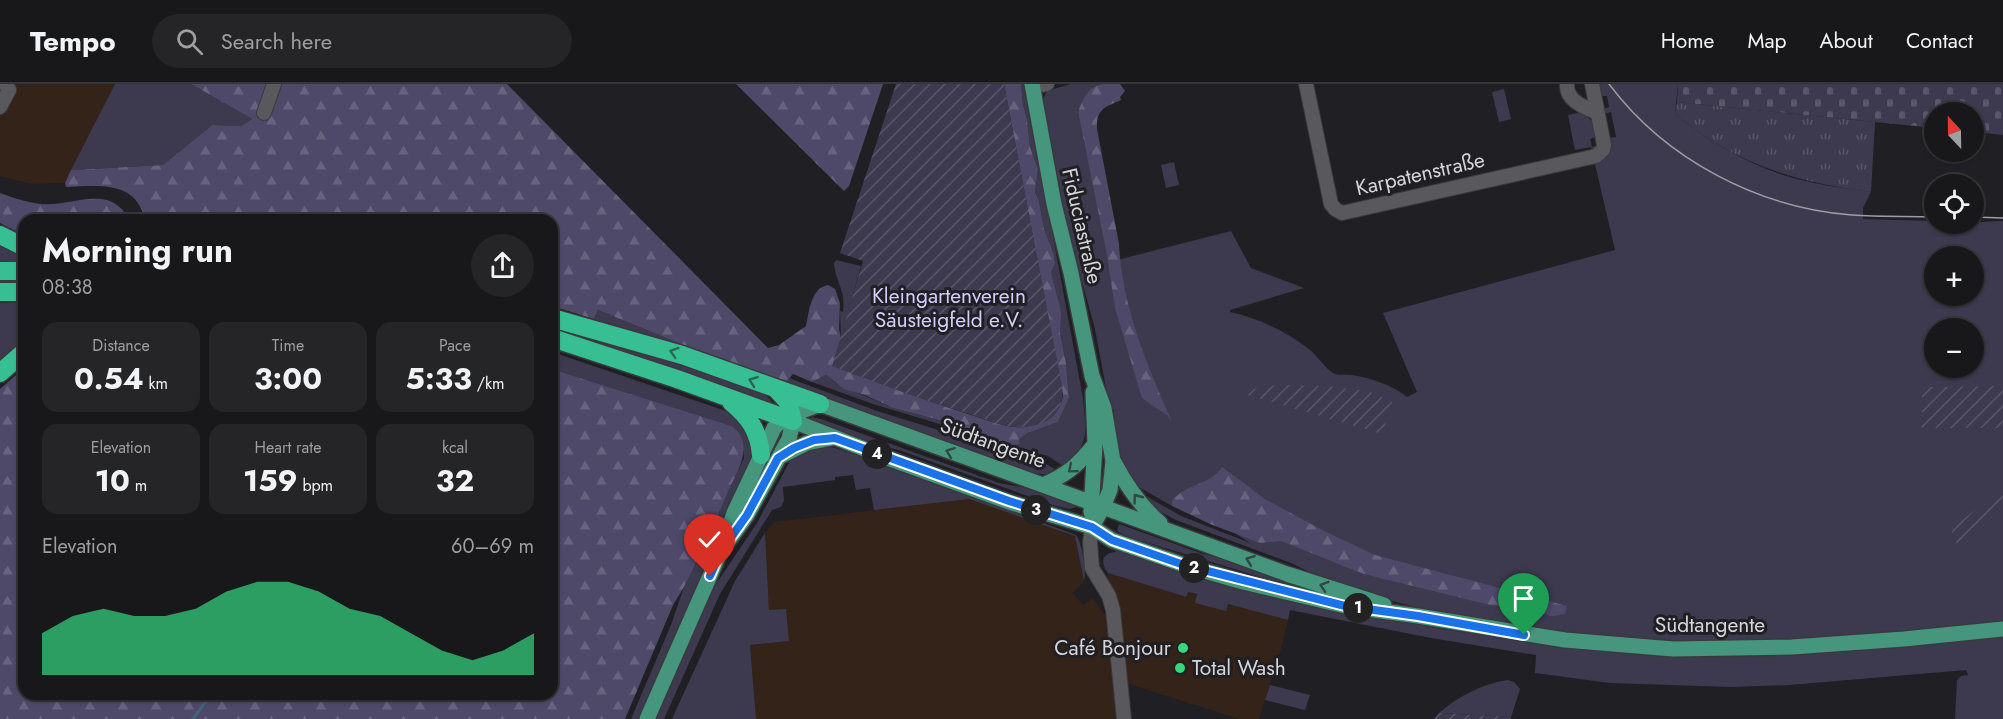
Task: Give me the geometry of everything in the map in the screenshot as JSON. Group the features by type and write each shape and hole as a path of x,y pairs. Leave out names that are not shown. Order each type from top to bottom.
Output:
{"highway":[{"path":"0,235 18,244"},
{"path":"0,270 18,271"},
{"path":"0,292 18,292"},
{"name":"Südtangente","path":"558,320 682,355 820,404"},
{"name":"Südtangente","path":"558,340 790,418"},
{"path":"0,372 18,357"},
{"path":"777,390 788,402 790,418"},
{"path":"723,395 751,423 769,456"}],"main road":[{"name":"Fiduciastraße","path":"1037,85 1054,204 1092,376 1097,505 1092,527"},
{"name":"Fiduciastraße","path":"1092,376 1104,408 1113,461 1110,490 1097,505"},
{"path":"647,719 720,553 734,513 769,456 774,428 820,404"},
{"name":"Südtangente","path":"820,404 1287,574 1418,616"},
{"name":"Südtangente","path":"790,418 835,438 1009,501 1092,527 1112,540 1184,565 1243,582 1345,606 1565,640 1683,649 1792,647 2003,629"},
{"path":"769,456 814,440 835,438"},
{"path":"1043,485 1068,473 1095,444"},
{"path":"1113,461 1147,512 1167,529"}],"street":[{"path":"0,107 9,90 6,84"},
{"path":"264,114 274,84"},
{"name":"Karpatenstraße","path":"1306,84 1331,204 1342,213 1596,156 1603,150 1604,145 1592,84"},
{"path":"1567,84 1567,90 1572,99 1598,113"},
{"path":"1092,527 1090,543 1092,568 1109,596 1113,610 1124,719"}],"shaded area":[{"path":"0,84 115,84 65,183 32,184 0,176"},
{"path":"969,499 1076,536 1084,581 1073,593 1083,605 1093,598 1106,617 1118,719 756,719 750,645 789,641 769,610 765,533 774,522"},
{"path":"1108,573 1185,597 1187,592 1197,595 1195,603 1225,610 1228,604 1288,620 1259,719 1239,719 1126,683 1113,590 1107,578"}],"green space":[{"path":"115,84 191,84 252,119 241,126 212,125 163,165 71,170"},
{"path":"191,84 507,84 768,348 779,345 806,326 814,295 822,287 828,285 835,289 840,303 841,338 833,366 998,424 1025,427 1044,421 1055,413 1062,402 1063,395 1004,84 1021,84 1030,147 1038,169 1035,192 1044,229 1054,254 1055,264 1051,272 1061,312 1060,332 1069,398 1058,422 1028,433 1019,439 1020,444 1011,446 966,432 939,420 893,408 865,395 844,389 826,375 812,382 793,374 784,384 598,310 594,319 558,308 558,214 143,214 134,198 115,188 66,187 65,183 71,170 163,165 212,125 241,126 252,119"},
{"path":"736,84 883,84 849,186 844,191"},
{"name":"Kleingartenverein Säusteigfeld e.V.","path":"896,84 1004,84 1062,386 1061,404 1058,410 1054,416 1041,424 1017,427 995,423 832,366 863,261 840,253"},
{"path":"1021,84 1023,84 1043,183 1083,398 1085,436 1079,451 1066,468 1048,456 1011,446 1020,444 1019,439 1028,433 1058,422 1069,398 1060,332 1060,312 1051,272 1055,264 1054,254 1044,229 1035,192 1038,169 1030,147"},
{"path":"1071,84 1101,84 1086,95 1078,112 1109,262 1231,231 1251,268 1304,288 1230,310 1230,312 1262,322 1292,337 1310,350 1333,373 1374,380 1407,397 1417,392 1383,313 1615,250 1591,147 1575,150 1568,115 1582,112 1592,121 1598,136 1590,139 1592,147 1609,142 1609,138 1616,137 1611,112 1604,114 1603,109 1609,107 1607,96 1600,96 1597,84 1678,84 1675,114 1731,152 1761,167 1793,178 1871,192 1863,208 1863,219 1924,221 1924,234 1984,234 1984,222 2003,221 2003,623 1887,634 1760,642 1671,642 1554,633 1444,614 1384,599 1320,577 1291,563 1176,520 1151,505 1139,492 1181,516 1250,543 1188,502 1172,504 1172,506 1137,486 1121,464 1113,424 1114,410 1108,399 1095,329 1063,211 1042,102 1047,91"},
{"path":"1101,84 1120,84 1125,91 1120,97 1121,100 1106,107 1100,113 1097,129 1130,313 1145,357 1172,422 1168,416 1142,398 1115,308 1107,255 1078,112 1086,95"},
{"path":"1678,84 2003,84 2003,135 1984,133 1984,102 1924,102 1924,127 1677,102"},
{"path":"1504,89 1511,119 1499,122 1492,92"},
{"path":"1677,102 1875,122 1871,192 1791,176 1744,158 1698,132 1675,114"},
{"path":"1174,162 1179,185 1166,188 1161,165"},
{"path":"0,193 41,204 101,199 112,202 125,214 18,214 18,232 0,223"},
{"path":"0,242 18,250 18,261 0,261"},
{"path":"836,260 861,266 841,338 840,311 843,312 844,304 835,270"},
{"path":"0,303 18,303 18,350 0,365"},
{"path":"598,310 727,363 594,319"},
{"path":"558,327 634,347 760,391 771,400 772,404 558,334"},
{"path":"558,354 732,413 741,419 755,452 744,479 729,502 721,533 639,719 631,719 671,625 684,587 718,520 719,512 744,458 738,432 732,426 558,371"},
{"path":"558,371 732,426 739,433 744,449 740,466 719,512 718,520 673,605 625,719 0,719 0,389 18,373 18,700 558,700"},
{"path":"826,375 837,384 893,408 939,420 966,432 873,404 812,382"},
{"path":"789,378 877,411 1045,463 1059,472 1044,474 1019,469 784,384"},
{"path":"1275,385 1326,386 1368,391 1392,402 1382,434 1237,392"},
{"path":"2003,386 2003,428 1922,428 1922,387"},
{"path":"812,417 999,483 1032,489 1076,507 1070,509 1056,506 899,450 862,442 810,421"},
{"path":"824,446 889,466 1076,535 1083,557 1084,581 1075,536 969,499 874,510 870,488 856,490 853,475 835,477 835,480 783,487 784,501 781,507 772,510 720,594 664,719 656,719 697,620 714,587 757,523 790,461 800,452"},
{"path":"1222,467 1265,499 1375,555 1567,606 1565,614 1552,616 1536,611 1490,605 1364,574 1281,541 1260,543 1210,524 1172,506 1172,501 1177,495 1211,478"},
{"path":"2003,488 2003,505 1957,544 1951,529"},
{"path":"1119,524 1203,554 1232,560 1330,595 1300,589 1129,537 1117,531"},
{"path":"765,533 769,610 786,609 789,641 750,645 756,719 672,719 735,581"},
{"path":"1118,549 1318,605 1441,629 1578,649 1692,656 1746,656 1863,650 2003,636 2003,719 1955,719 1957,680 1961,676 1968,675 1966,670 1789,685 1732,687 1610,683 1535,673 1536,655 1431,638 1290,610 1288,620 1228,604 1226,611 1195,603 1197,594 1188,592 1186,597 1108,573 1103,562 1105,556"},
{"path":"1508,680 1514,682 1520,689 1511,717 1439,713 1454,701 1471,692 1489,684"},
{"path":"1270,685 1310,695 1305,710 1265,700"},
{"path":"1439,713 1511,717 1510,719 1434,719"}],"waterway":[{"path":"193,719 207,700"}],"tram line":[{"path":"1609,84 1658,136 1686,157 1749,191 1817,210 1862,216 1924,217"},
{"path":"1984,217 2003,218"}],"place":[{"name":"Café Bonjour","path":"1183,648"},
{"name":"Total Wash","path":"1180,668"}],"route":[{"path":"710,576 720,553 747,515 778,458 814,440 835,438 1009,501 1092,527 1112,540 1184,565 1243,582 1345,606 1418,616 1524,635"}]}
